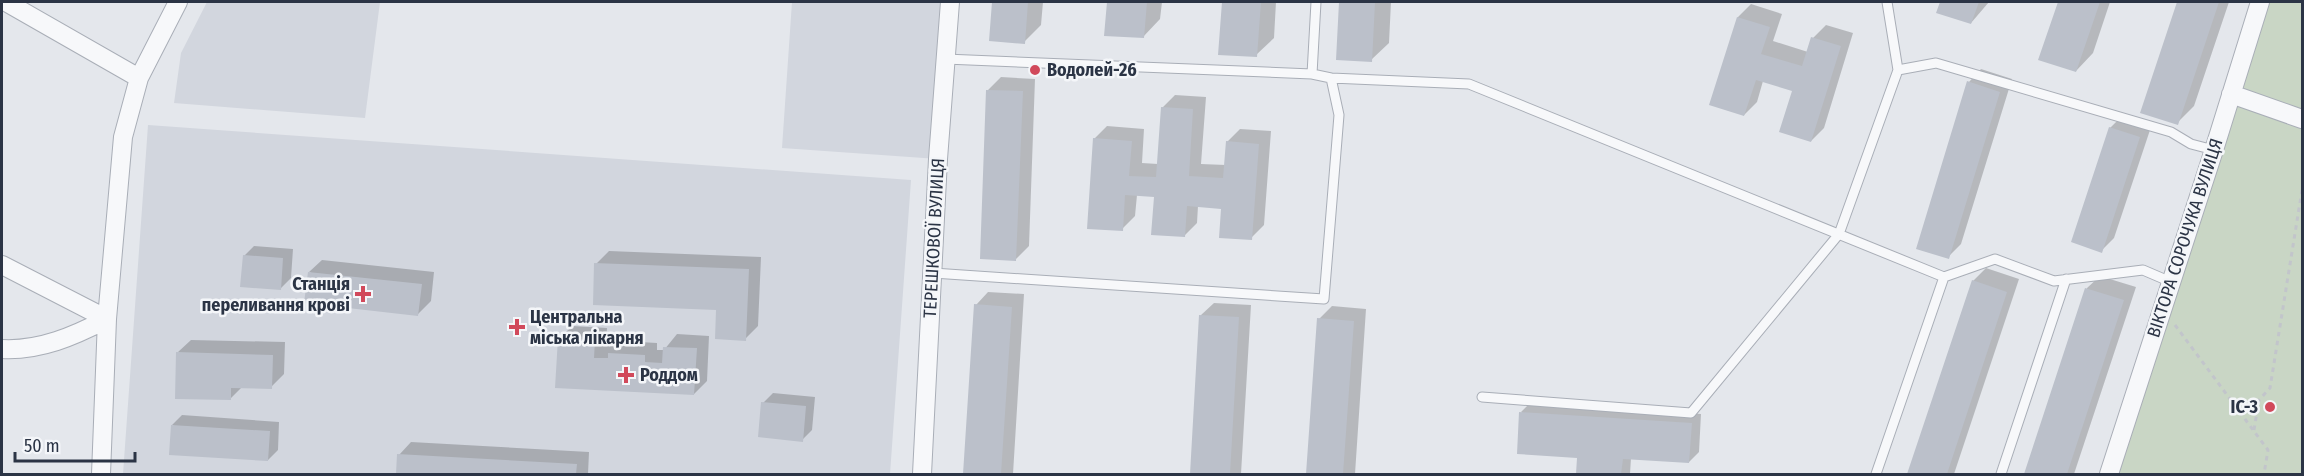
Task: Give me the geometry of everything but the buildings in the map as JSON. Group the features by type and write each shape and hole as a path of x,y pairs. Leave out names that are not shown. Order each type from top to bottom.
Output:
{"street":[{"path":"6,2 139,78"},
{"path":"101,474 107,320 123,137 139,78 178,2"},
{"name":"ТЕРЕШКОВОЇ ВУЛИЦЯ","path":"922,474 950,2"},
{"name":"ВІКТОРА СОРОЧУКА ВУЛИЦЯ","path":"2109,474 2260,2"},
{"path":"2231,94 2302,119"},
{"path":"2,265 107,320"},
{"path":"2,349 16,350 66,340 107,320"}],"lane":[{"path":"1312,74 1316,2"},
{"path":"1482,397 1691,413 1839,234 1898,70 1887,2"},
{"path":"945,59 1312,74 1331,78 1469,84 1944,277 1995,259 2054,281 2143,270 2171,282"},
{"path":"1898,70 1936,63 2171,132 2191,144 2214,150"},
{"path":"933,273 1324,299 1339,115 1331,78"},
{"path":"1876,474 1944,277"},
{"path":"2001,474 2066,279"}],"path":[{"path":"2253,430 2259,400 2270,388 2302,190"},
{"path":"2163,308 2268,450 2264,474"}],"shaded area":[{"path":"207,2 380,2 365,118 174,103 181,53"},
{"path":"792,2 950,2 938,159 782,148"},
{"name":"Центральна міська лікарня","path":"148,125 911,180 890,474 123,474"}],"green space":[{"path":"2260,2 2302,2 2302,474 2109,474"}],"place":[{"name":"Водолей-26","path":"1035,70"},
{"name":"Станція переливання крові","path":"363,294"},
{"name":"Центральна міська лікарня","path":"517,327"},
{"name":"Роддом","path":"626,375"},
{"name":"ІС-3","path":"2270,407"}]}
